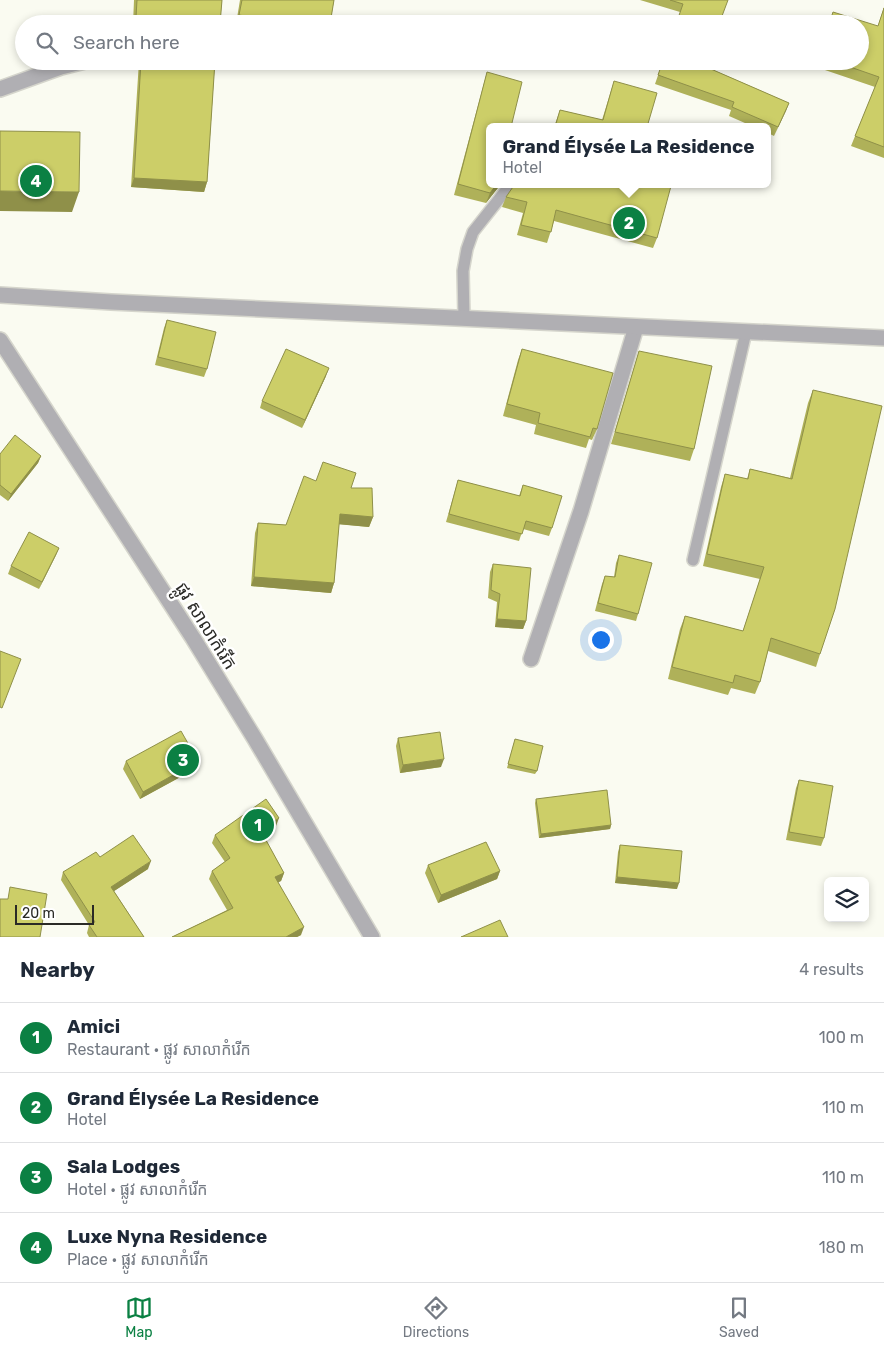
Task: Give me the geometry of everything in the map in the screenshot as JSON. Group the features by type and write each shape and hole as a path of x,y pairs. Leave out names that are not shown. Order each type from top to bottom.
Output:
{"street":[{"path":"0,89 52,70"},
{"path":"0,294 111,302 884,338"},
{"path":"531,659 580,511 636,327"},
{"name":"ផ្លូវ សាលាកំរើក","path":"0,340 193,638 372,937"}],"lane":[{"path":"464,318 463,271 467,249 473,232 508,188"},
{"path":"693,560 746,332"}],"building":[{"path":"137,0 222,0 221,15 136,15"},
{"path":"242,0 334,0 332,15 239,15"},
{"path":"670,0 728,0 722,15 679,15 683,4"},
{"path":"884,8 884,147 855,136 879,77 859,70 869,70 869,23 878,26"},
{"path":"833,12 843,15 832,15"},
{"path":"140,70 214,70 207,182 134,178"},
{"path":"660,70 713,70 789,103 778,127 732,107 734,102 658,75"},
{"path":"487,72 522,82 512,123 486,123 486,188 494,188 490,193 458,184"},
{"path":"614,81 657,93 648,123 556,123 560,110 603,120"},
{"path":"0,131 80,132 79,192 0,191"},
{"path":"512,188 670,188 657,238 556,210 551,232 521,225 527,202 506,197"},
{"path":"167,320 216,332 207,369 158,357"},
{"path":"286,349 329,368 305,420 262,401"},
{"path":"522,349 613,373 597,429 593,428 590,437 538,423 540,413 507,404"},
{"path":"639,351 712,366 694,449 615,432"},
{"path":"813,390 882,406 835,609 820,654 771,638 760,682 735,675 733,683 672,667 685,616 743,631 764,567 707,554 725,474 748,479 750,469 792,479"},
{"path":"15,435 41,456 11,494 0,485 0,454"},
{"path":"323,462 356,473 351,488 372,488 373,517 340,514 334,583 254,577 258,523 286,525 304,476 316,481"},
{"path":"458,480 520,496 523,485 562,496 552,528 526,521 522,534 449,514"},
{"path":"29,532 59,548 42,582 11,566"},
{"path":"619,555 652,563 638,614 598,603 605,576 615,577"},
{"path":"493,564 531,568 526,621 497,619 500,594 491,590"},
{"path":"0,651 21,659 2,708 0,707"},
{"path":"181,731 198,761 143,792 126,761"},
{"path":"440,732 444,759 403,765 398,738"},
{"path":"515,739 543,746 537,771 508,764"},
{"path":"799,780 833,786 824,838 789,832"},
{"path":"607,790 611,825 541,834 536,799"},
{"path":"266,799 279,818 261,831 284,873 275,877 304,927 286,937 172,937 233,908 212,871 230,858 215,835"},
{"path":"133,835 151,861 111,887 144,937 97,937 89,925 95,922 63,872 96,852 100,857"},
{"path":"486,842 500,871 441,895 428,865"},
{"path":"620,845 682,851 679,883 617,877"},
{"path":"10,887 47,894 40,937 0,937 0,899 8,899"},
{"path":"500,920 508,937 461,937"}],"place":[{"name":"Luxe Nyna Residence","path":"36,181"},
{"name":"Grand Élysée La Residence","path":"629,223"},
{"name":"Sala Lodges","path":"183,760"},
{"name":"Amici","path":"258,825"}]}
